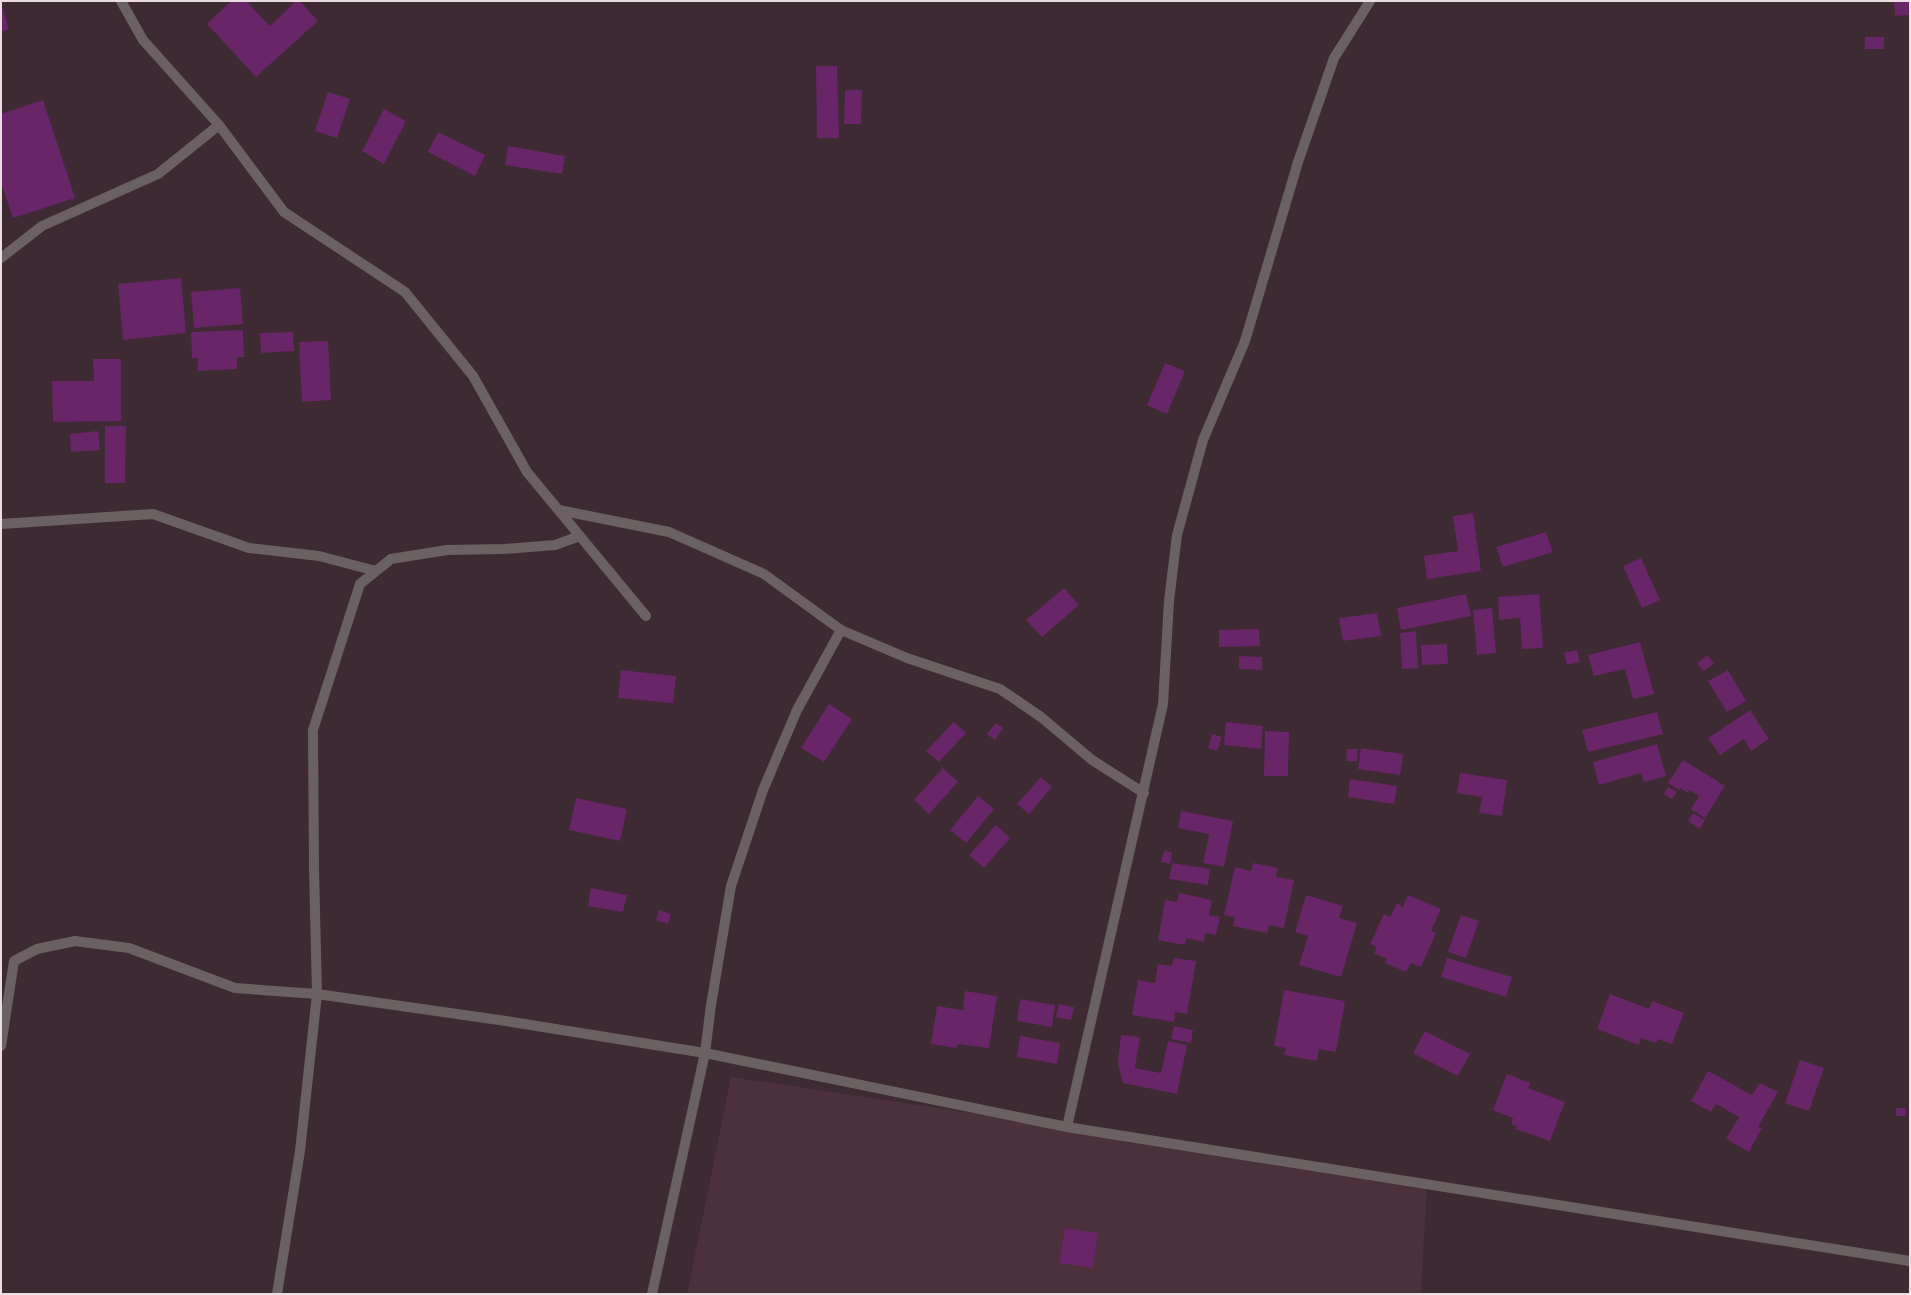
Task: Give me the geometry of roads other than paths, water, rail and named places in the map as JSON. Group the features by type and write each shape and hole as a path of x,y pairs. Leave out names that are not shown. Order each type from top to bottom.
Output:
{"street":[{"path":"121,1 143,40 219,125 284,212 405,292 473,376 527,472 646,616"},
{"path":"1067,1127 1163,704 1169,601 1177,534 1203,440 1245,341 1298,162 1334,58 1370,1"},
{"path":"1,258 42,226 158,174 219,125"},
{"path":"559,510 669,532 764,574 841,630 907,658 1000,689 1041,717 1092,760 1144,793"},
{"path":"1,524 153,514 249,548 319,556 376,571"},
{"path":"277,1294 300,1151 317,994 313,730 360,584 391,559 447,550 504,549 555,545 580,536"},
{"path":"652,1294 705,1053 711,1005 732,886 766,782 797,710 841,630"},
{"path":"1,1046 14,961 37,949 75,941 129,948 235,988 317,994 506,1021 705,1053 1067,1127 1910,1261"},
{"path":"1,983 8,996"}]}
